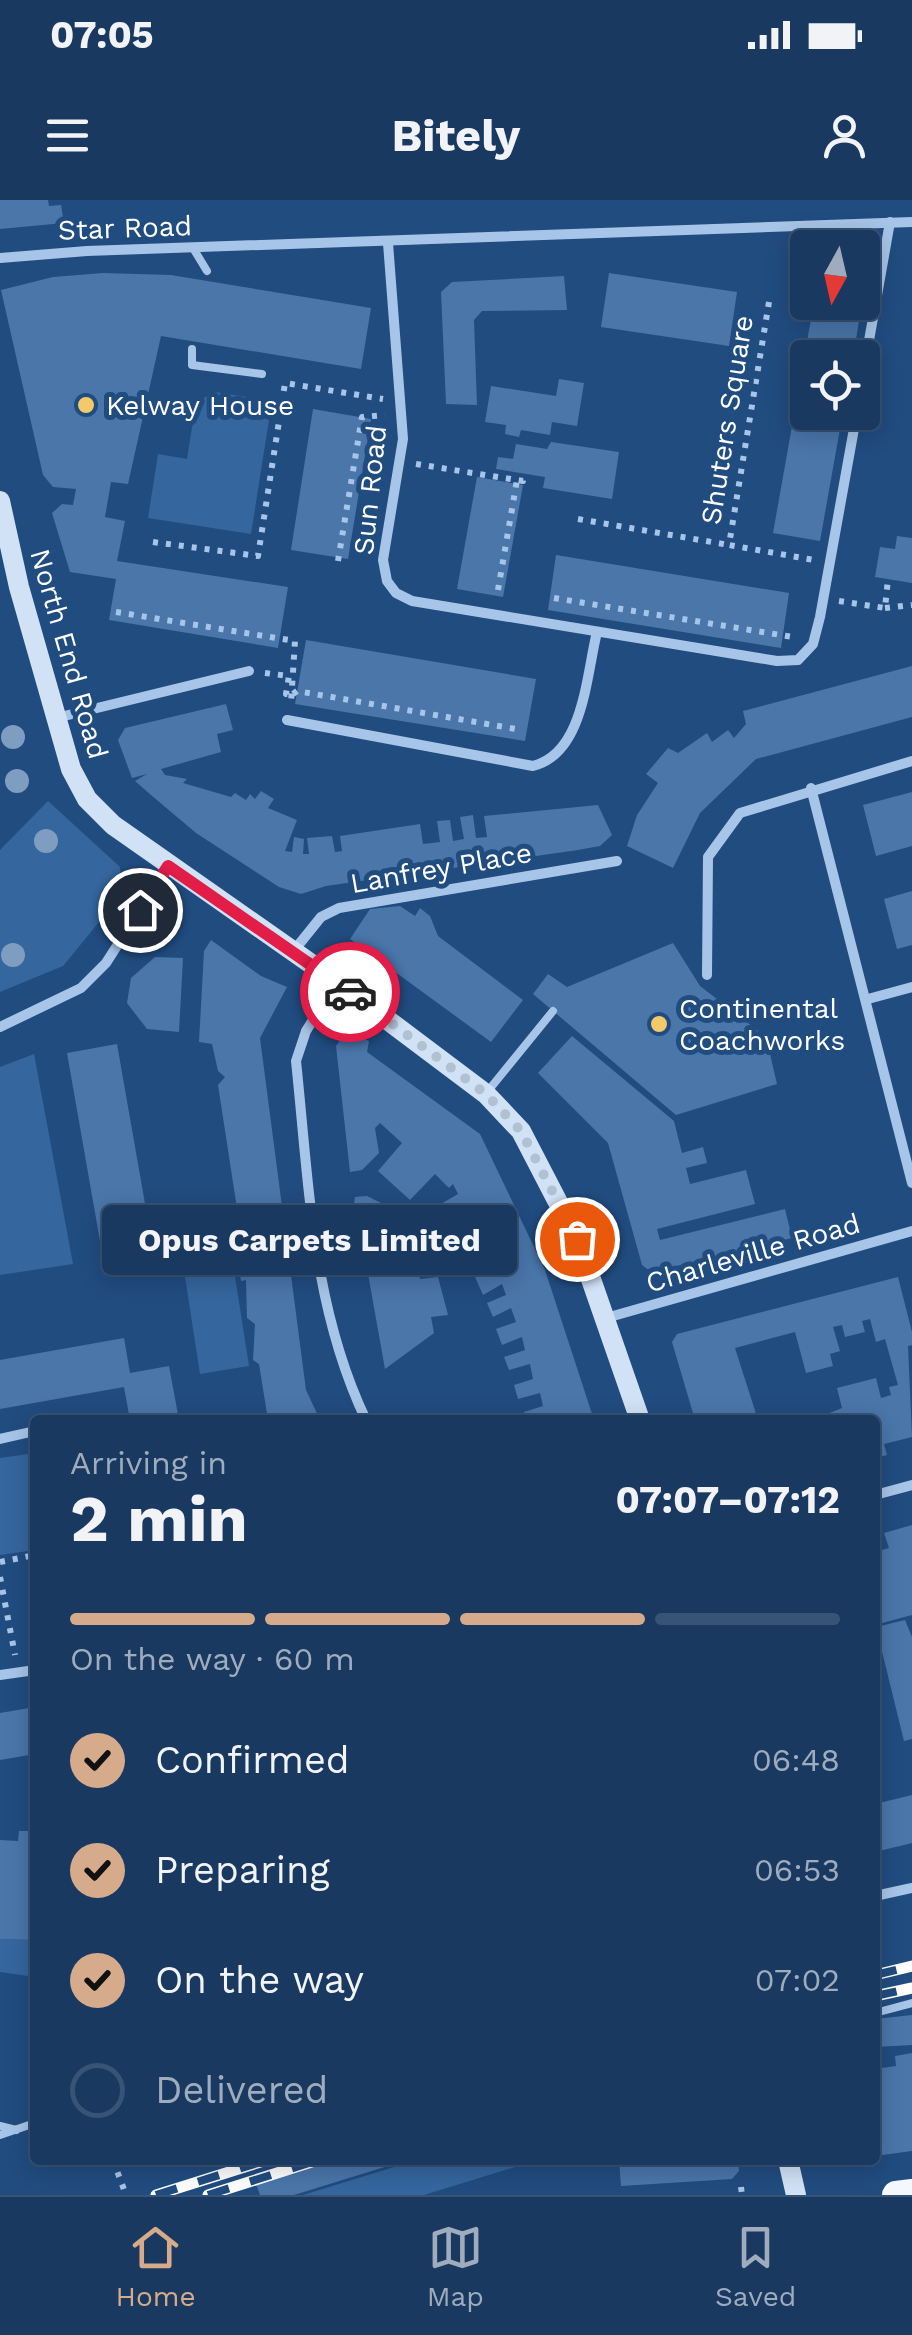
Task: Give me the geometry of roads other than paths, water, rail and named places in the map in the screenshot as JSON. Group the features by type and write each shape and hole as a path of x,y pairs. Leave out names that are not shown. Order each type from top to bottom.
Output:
{"highway":[{"path":"896,2195 912,2192"}],"main road":[{"name":"North End Road","path":"0,501 18,587 56,718 71,768 87,799 113,826 337,982 486,1094 521,1131 577,1239 638,1415"},
{"path":"789,2165 796,2195"}],"street":[{"path":"869,340 890,222"},
{"name":"Star Road","path":"0,258 912,222"},
{"name":"Sun Road","path":"388,243 400,402 400,462 383,560 386,581 396,593 412,602 777,661 798,660 813,644 854,430"},
{"path":"287,720 533,766 550,762 570,740 597,632"},
{"path":"56,718 249,671"},
{"path":"708,975 708,857 740,812 912,761"},
{"path":"811,788 912,1183"},
{"name":"Lanfrey Place","path":"292,953 321,916 339,908 617,861"},
{"path":"0,1027 80,988 106,964 168,866"},
{"path":"337,982 306,1031 296,1062 321,1294 344,1374 364,1415"},
{"path":"868,999 912,987"},
{"name":"Charleville Road","path":"606,1318 912,1231"},
{"path":"0,1438 30,1433"},
{"path":"880,1494 912,1485"},
{"path":"0,1675 30,1671"},
{"path":"880,1895 912,1888"}],"lane":[{"path":"193,248 207,271"},
{"path":"192,349 192,364 262,374"},
{"path":"486,1094 552,1011"},
{"path":"880,2012 912,2004"},
{"path":"0,2135 30,2125"},
{"path":"0,2126 16,2130"}],"railway":[{"path":"880,1974 912,1966"},
{"path":"880,1995 912,1988"},
{"path":"156,2195 251,2165"},
{"path":"208,2195 302,2165"}],"place":[{"name":"Kelway House","path":"86,405"},
{"name":"Continental Coachworks","path":"659,1024"},
{"name":"Opus Carpets Limited","path":"577,1239"}]}
